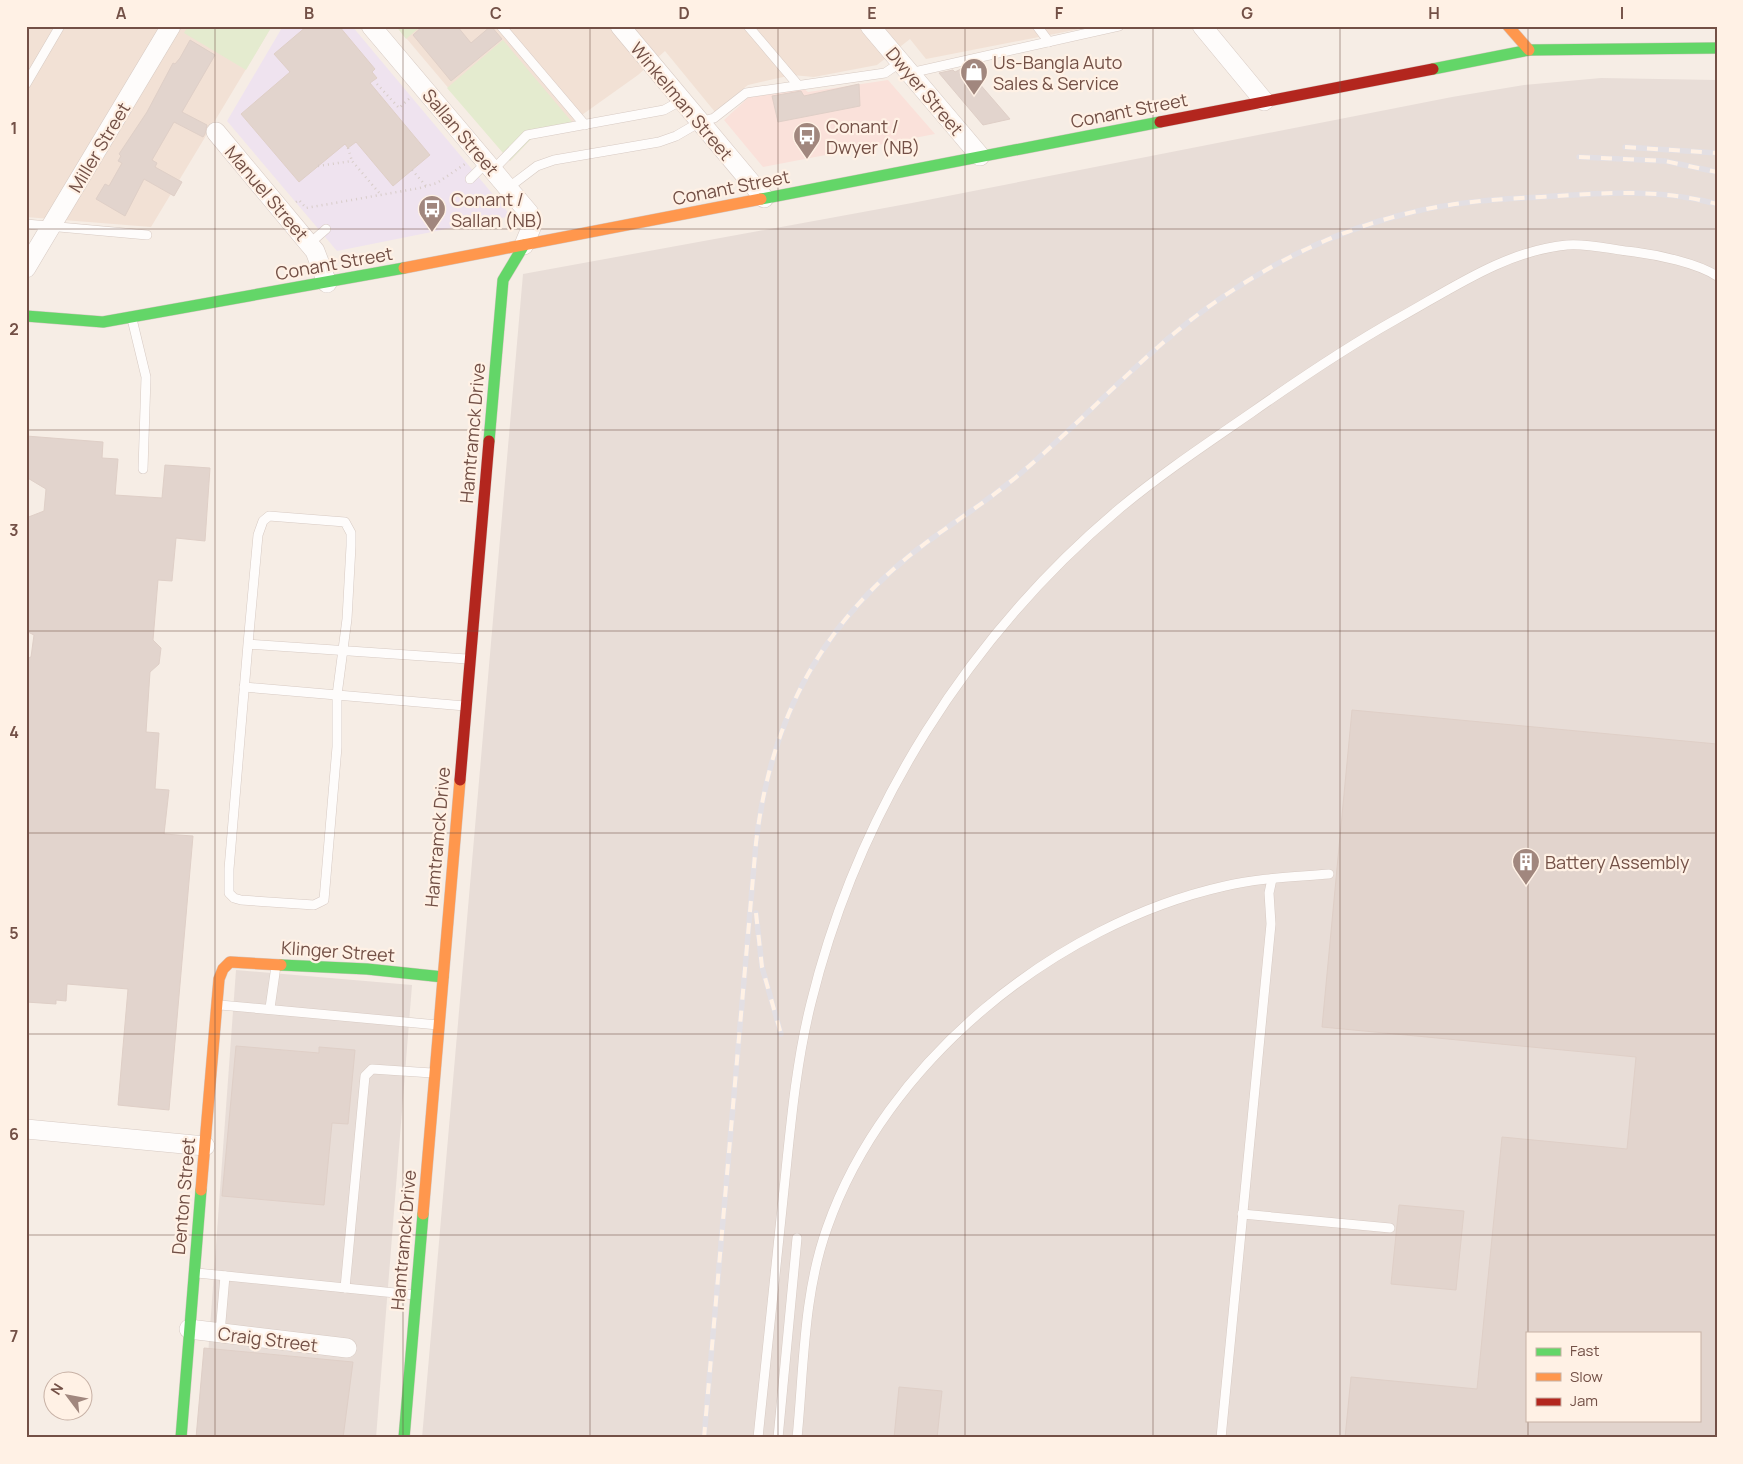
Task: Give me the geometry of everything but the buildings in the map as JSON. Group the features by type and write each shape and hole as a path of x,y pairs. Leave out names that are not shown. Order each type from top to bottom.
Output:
{"street":[{"name":"Miller Street","path":"26,268 171,26"},
{"name":"Sallan Street","path":"371,26 483,164 508,188 529,213 531,228 524,245"},
{"name":"Winkelman Street","path":"620,26 764,198"},
{"name":"Dwyer Street","path":"870,26 980,156"},
{"path":"1202,26 1264,101"},
{"path":"1508,26 1530,50"},
{"path":"1518,26 1518,32 1530,50"},
{"name":"Conant Street","path":"26,316 103,322 327,283 1530,50 1717,48"},
{"name":"Manuel Street","path":"216,132 315,251 327,283"},
{"name":"Hamtramck Drive","path":"404,1438 503,280 524,245"},
{"name":"Klinger Street","path":"230,962 367,969 443,977"},
{"name":"Denton Street","path":"181,1438 219,979 223,969 230,962"},
{"path":"26,1128 206,1146"},
{"name":"Craig Street","path":"189,1329 348,1348"}],"lane":[{"path":"26,84 60,26"},
{"path":"501,26 585,125"},
{"path":"748,26 798,85"},
{"path":"1037,26 1049,42"},
{"path":"508,188 537,166 554,160 660,142 676,136 700,122 714,118 746,93 885,73 1049,42 1119,26"},
{"path":"470,179 483,164 527,135 664,110 682,100"},
{"path":"26,224 147,235"},
{"path":"309,244 326,229"},
{"path":"758,1438 794,1097 811,1005 822,961 852,877 889,795 933,720 983,649 1027,598 1073,550 1120,508 1172,467 1348,346 1511,256 1569,244 1647,254 1708,270 1717,276"},
{"path":"132,316 146,377 143,469"},
{"path":"269,516 345,522 351,532 347,620 337,695 337,748 324,900 314,905 241,900 234,898 229,893 248,644 258,535 263,521 269,516"},
{"path":"248,644 470,659"},
{"path":"244,687 466,706"},
{"path":"797,1438 810,1290 826,1230 849,1175 874,1134 903,1094 934,1057 977,1016 1046,962 1089,938 1133,917 1178,900 1225,886 1272,879 1328,874"},
{"path":"1221,1438 1271,924 1269,893 1272,879"},
{"path":"270,1008 277,964"},
{"path":"217,1004 439,1025"},
{"path":"345,1288 365,1076 372,1069 435,1074"},
{"path":"1242,1214 1390,1228"},
{"path":"778,1438 797,1238"},
{"path":"194,1273 416,1295"},
{"path":"220,1333 225,1276"}],"path":[{"path":"377,84 399,108 413,95"},
{"path":"348,148 352,161 381,195"},
{"path":"318,166 352,161"},
{"path":"293,204 299,200 306,208 426,187 454,173 483,164"},
{"path":"412,170 426,187"}],"shaded area":[{"path":"26,26 272,26 151,227 26,217"},
{"path":"283,26 352,26 511,216 337,251 227,121"},
{"path":"396,26 1095,26 926,59 910,39 877,65 814,77 792,75 748,85 715,112 665,51 638,75 572,122 532,138 510,161"},
{"path":"1601,78 1717,80 1717,1438 422,1438 523,274 912,203 1452,97 1524,85"},
{"path":"888,80 935,134 763,167 724,120 749,97 801,87 808,92"},
{"path":"236,970 412,985 376,1438 202,1438"}],"green space":[{"path":"188,26 272,26 246,70 184,33"},
{"path":"396,26 421,26 406,39"},
{"path":"503,40 572,122 532,138 510,161 447,88"}],"railway":[{"path":"1625,147 1717,153"},
{"path":"1579,157 1665,161 1717,172"},
{"path":"704,1438 756,843 763,800 773,759 786,720 803,684 823,649 848,616 876,585 909,556 994,495 1021,473 1058,441 1147,357 1192,319 1249,280 1311,247 1343,233 1376,222 1426,209 1475,202 1586,194 1629,193 1673,196 1717,204"},
{"path":"756,913 762,967 781,1034"}],"traffic: fast":[{"path":"1433,69 1529,50 1717,48"},
{"path":"761,199 1160,122"},
{"path":"489,441 503,280 524,245"},
{"path":"26,316 103,322 404,268"},
{"path":"281,965 367,969 443,977"},
{"path":"181,1438 201,1190"},
{"path":"404,1438 423,1214"}],"traffic: slow":[{"path":"1508,26 1529,50"},
{"path":"404,268 761,199"},
{"path":"423,1214 460,780"},
{"path":"201,1190 219,979 223,969 230,962 281,965"}],"traffic: jam":[{"path":"1160,122 1433,69"},
{"path":"460,780 489,441"}],"place":[{"name":"Us-Bangla Auto Sales & Service","path":"974,96"},
{"name":"Conant / Dwyer (NB)","path":"807,160"},
{"name":"Conant / Sallan (NB)","path":"432,233"},
{"name":"Battery Assembly","path":"1526,886"}]}
